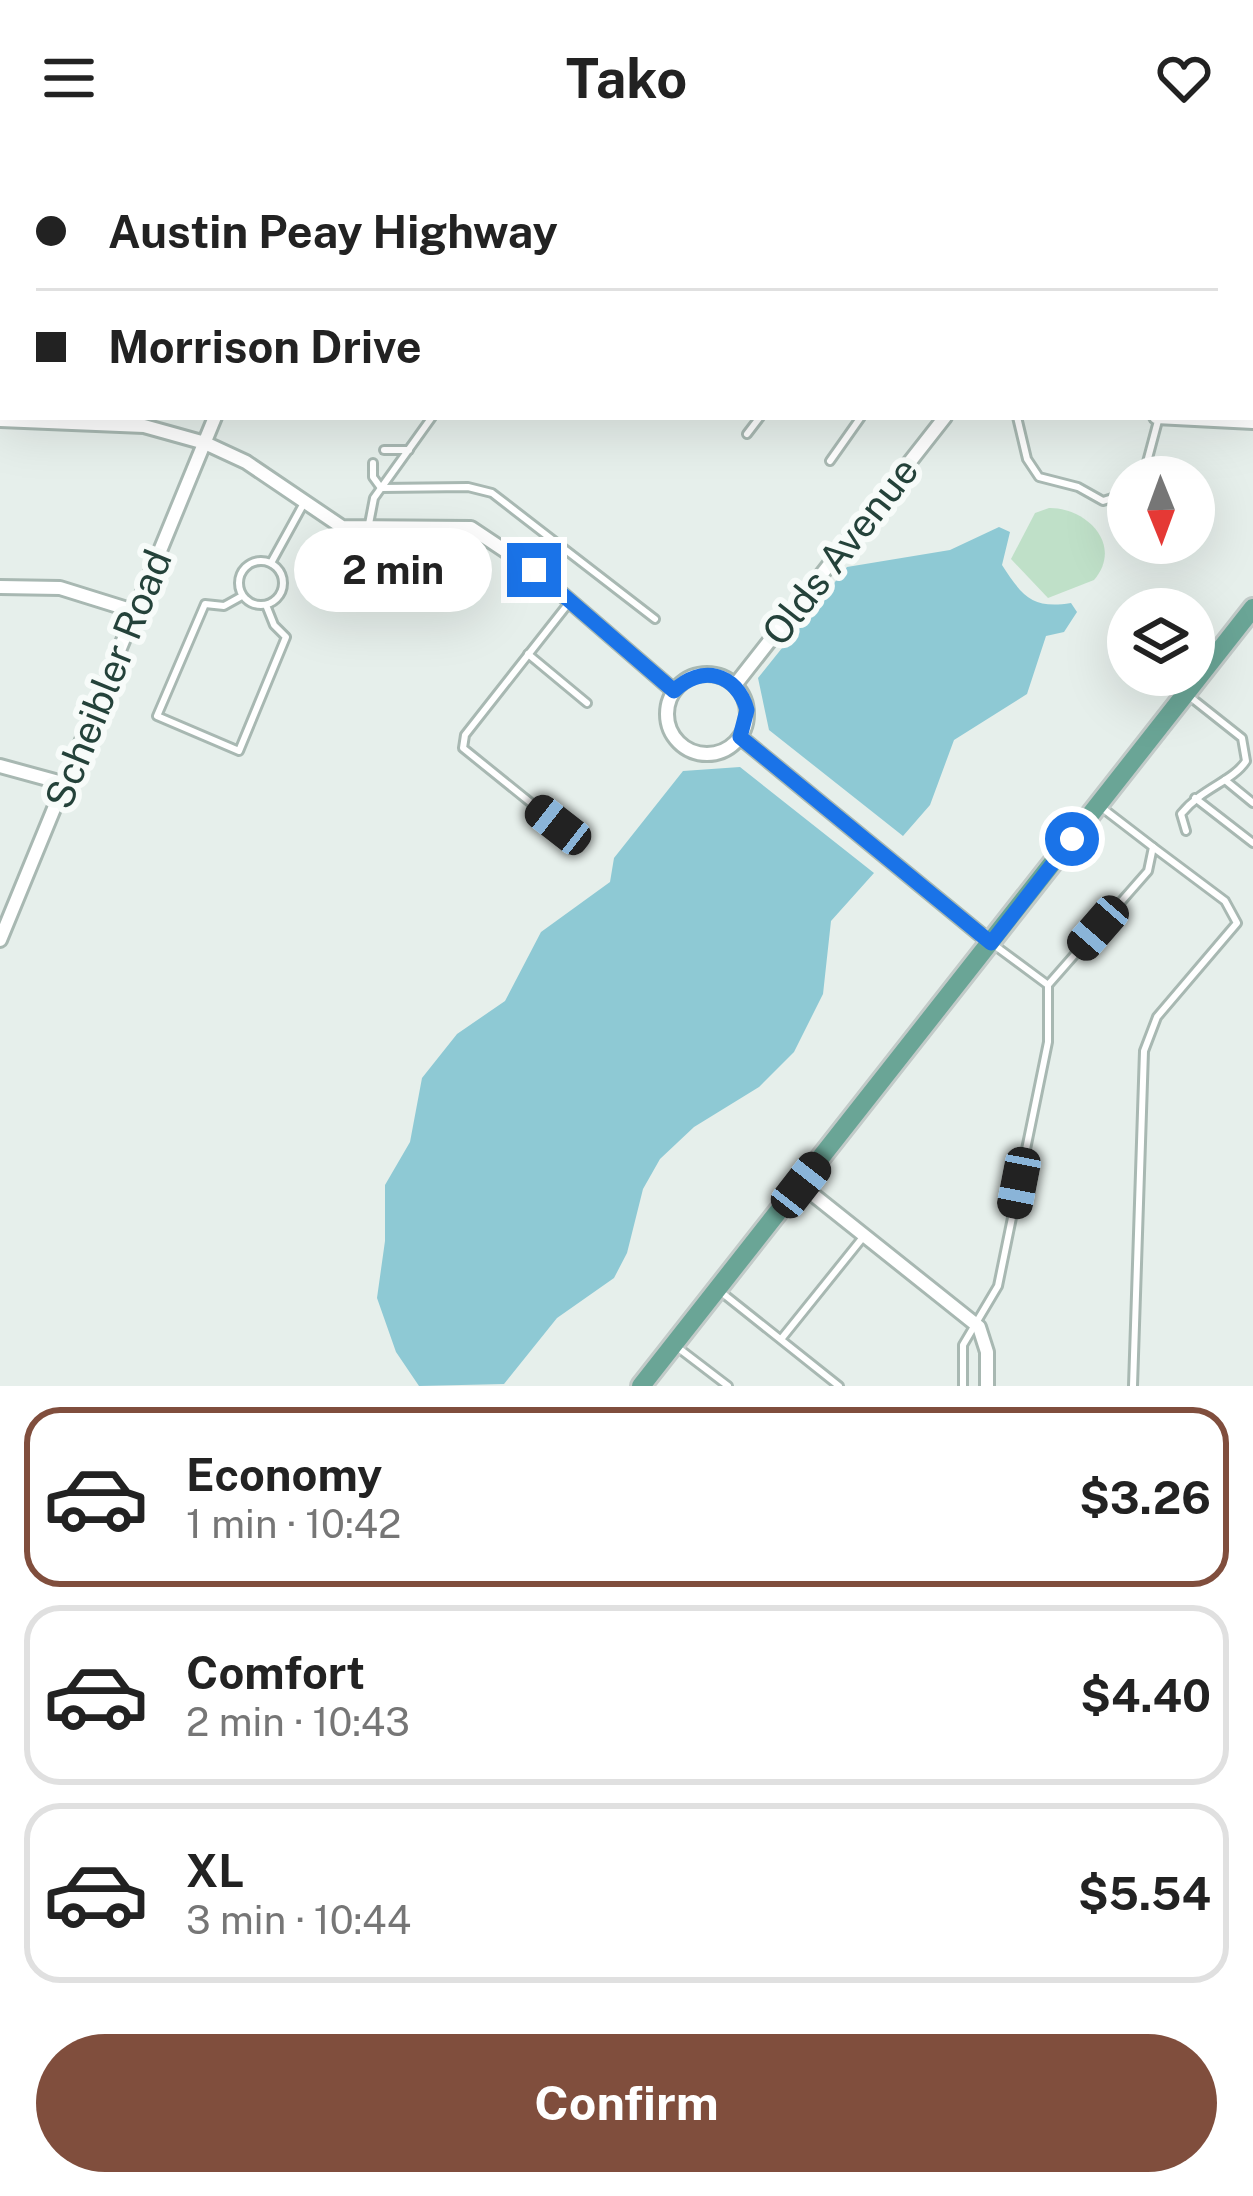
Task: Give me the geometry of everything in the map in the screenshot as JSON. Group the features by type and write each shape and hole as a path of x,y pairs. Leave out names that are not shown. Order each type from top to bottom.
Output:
{"main road":[{"path":"1215,656 1253,608"},
{"path":"641,1386 654,1378 674,1345 1184,696"}],"street":[{"path":"0,420 144,426 205,443 246,461 342,527 471,529 570,601 674,691"},
{"name":"Scheibler Road","path":"0,940 213,420"},
{"name":"Olds Avenue","path":"735,685 943,420"},
{"path":"1215,420 1253,422"},
{"path":"0,587 60,588 137,612"},
{"path":"710,674 735,685 747,710 740,737 708,754 684,747 666,715 674,691 697,675 710,674"},
{"path":"740,737 991,943"},
{"path":"0,766 66,784"},
{"path":"801,1185 977,1326 987,1352 987,1386"}],"lane":[{"path":"368,527 381,488 430,420"},
{"path":"747,434 758,420"},
{"path":"830,461 859,420"},
{"path":"1018,420 1027,459 1039,477 1107,500"},
{"path":"1148,456 1156,420"},
{"path":"384,450 409,450"},
{"path":"373,463 381,488"},
{"path":"381,488 468,487 493,493 655,619"},
{"path":"270,563 304,503"},
{"path":"242,596 238,582 244,569 256,562 270,563"},
{"path":"266,605 283,586 270,563"},
{"path":"242,596 266,605 274,625 286,637 239,751 157,716 205,604 224,606 242,596"},
{"path":"570,601 465,735 463,748 578,841"},
{"path":"528,654 587,703"},
{"path":"1186,831 1181,814 1195,798 1238,772 1249,746 1190,696"},
{"path":"1225,780 1253,803"},
{"path":"1195,798 1253,843"},
{"path":"1099,805 1225,901 1237,923 1157,1017 1144,1051 1133,1386"},
{"path":"963,1386 963,1345 998,1286 1004,1262 1048,1042 1048,986 1148,871 1153,847"},
{"path":"991,943 1048,986"},
{"path":"782,1338 864,1236"},
{"path":"718,1289 839,1386"},
{"path":"674,1345 728,1386"}],"green space":[{"path":"1049,508 1087,521 1097,530 1105,554 1094,580 1048,598 1011,559 1035,513"}],"water":[{"path":"999,527 1010,532 1002,565 1016,586 1030,599 1071,603 1077,612 1064,632 1046,636 1027,694 954,740 930,805 903,836 769,730 758,678 847,567 950,550"},
{"path":"740,767 874,873 831,921 823,994 794,1052 759,1087 694,1127 660,1159 643,1189 627,1253 614,1278 557,1318 504,1384 419,1386 396,1352 377,1298 385,1241 385,1185 410,1142 422,1078 457,1034 505,1001 541,932 610,882 614,858 683,771"}],"route":[{"path":"534,570 674,691 697,675 724,677 735,685 747,710 740,737 991,943 1072,839"}]}
